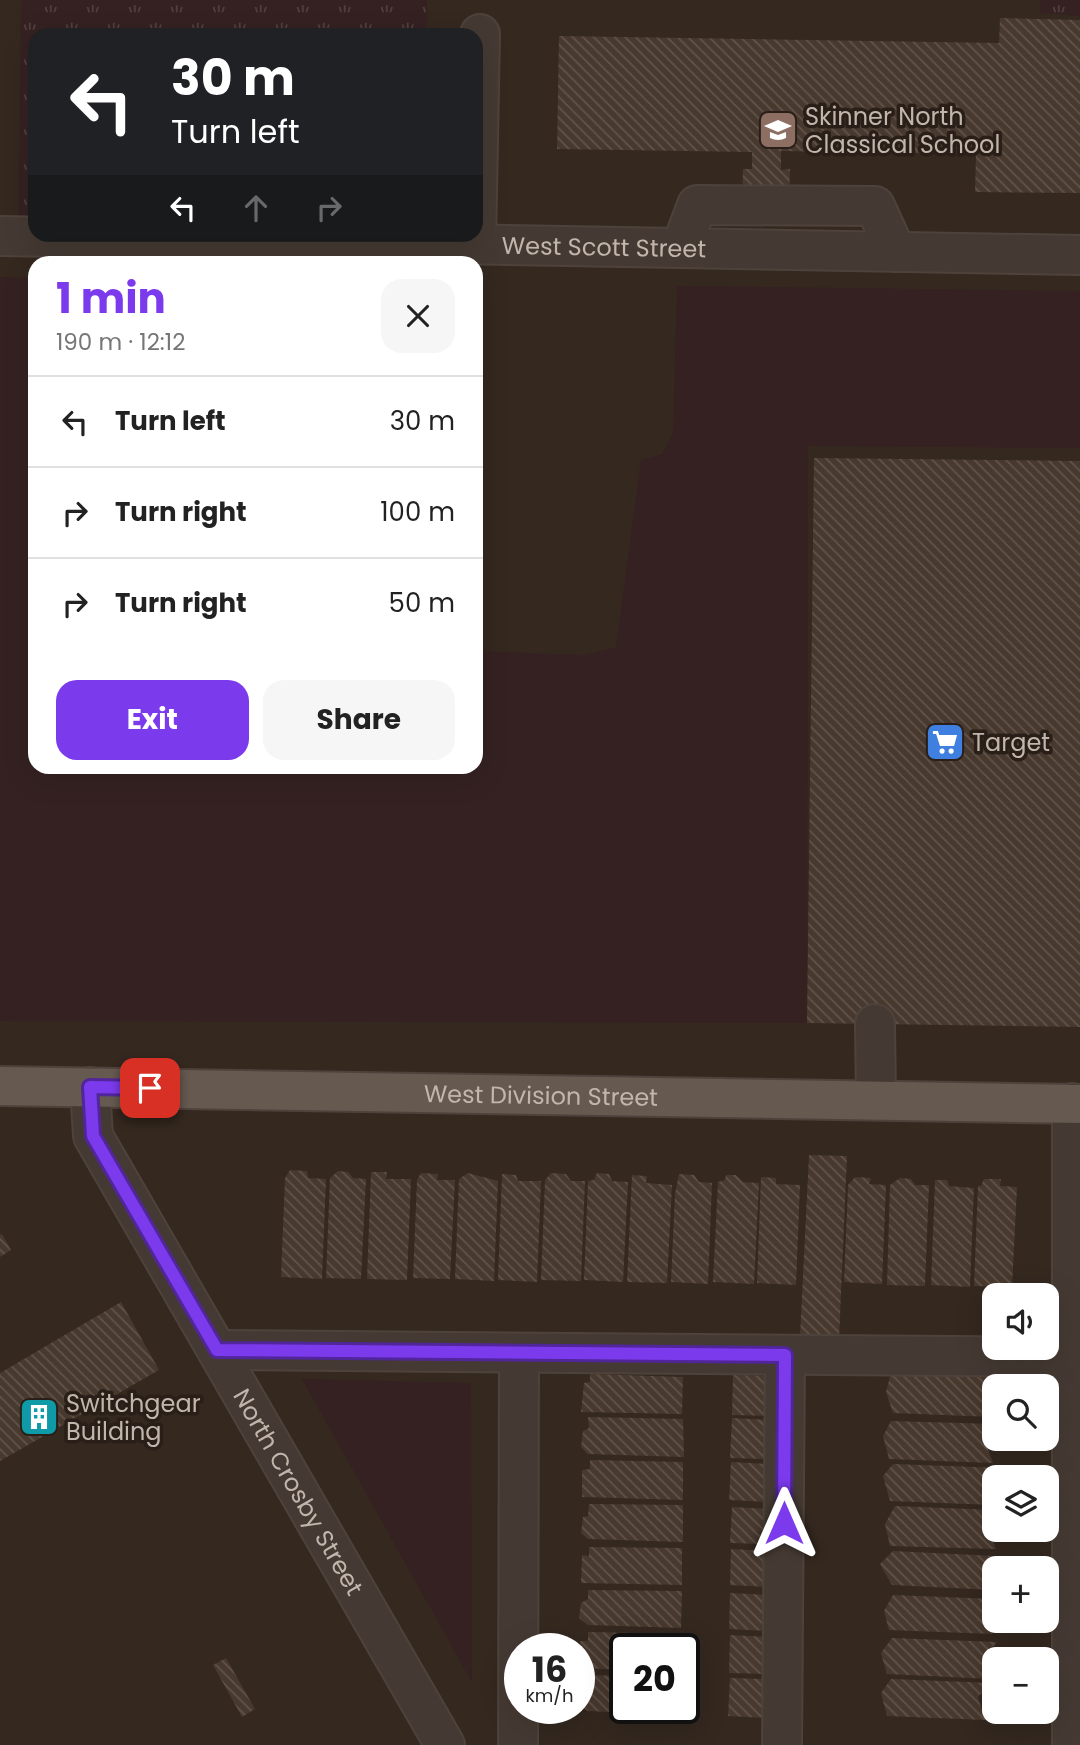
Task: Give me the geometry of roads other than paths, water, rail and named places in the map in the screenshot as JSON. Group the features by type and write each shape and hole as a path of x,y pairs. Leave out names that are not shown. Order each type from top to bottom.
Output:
{"main road":[{"name":"West Division Street","path":"0,1086 1076,1103"}],"street":[{"name":"West Scott Street","path":"0,236 28,237"},
{"name":"West Scott Street","path":"317,242 1080,256"},
{"path":"876,1024 876,1100"},
{"name":"North Crosby Street","path":"90,1087 93,1136 445,1745"},
{"path":"1072,1745 1072,1357 1076,1103"},
{"path":"217,1350 1072,1357"},
{"path":"518,1745 519,1353"},
{"path":"782,1745 785,1355"}],"place":[{"name":"Skinner North Classical School","path":"778,130"},
{"name":"Target","path":"945,742"},
{"name":"Switchgear Building","path":"39,1417"}]}
